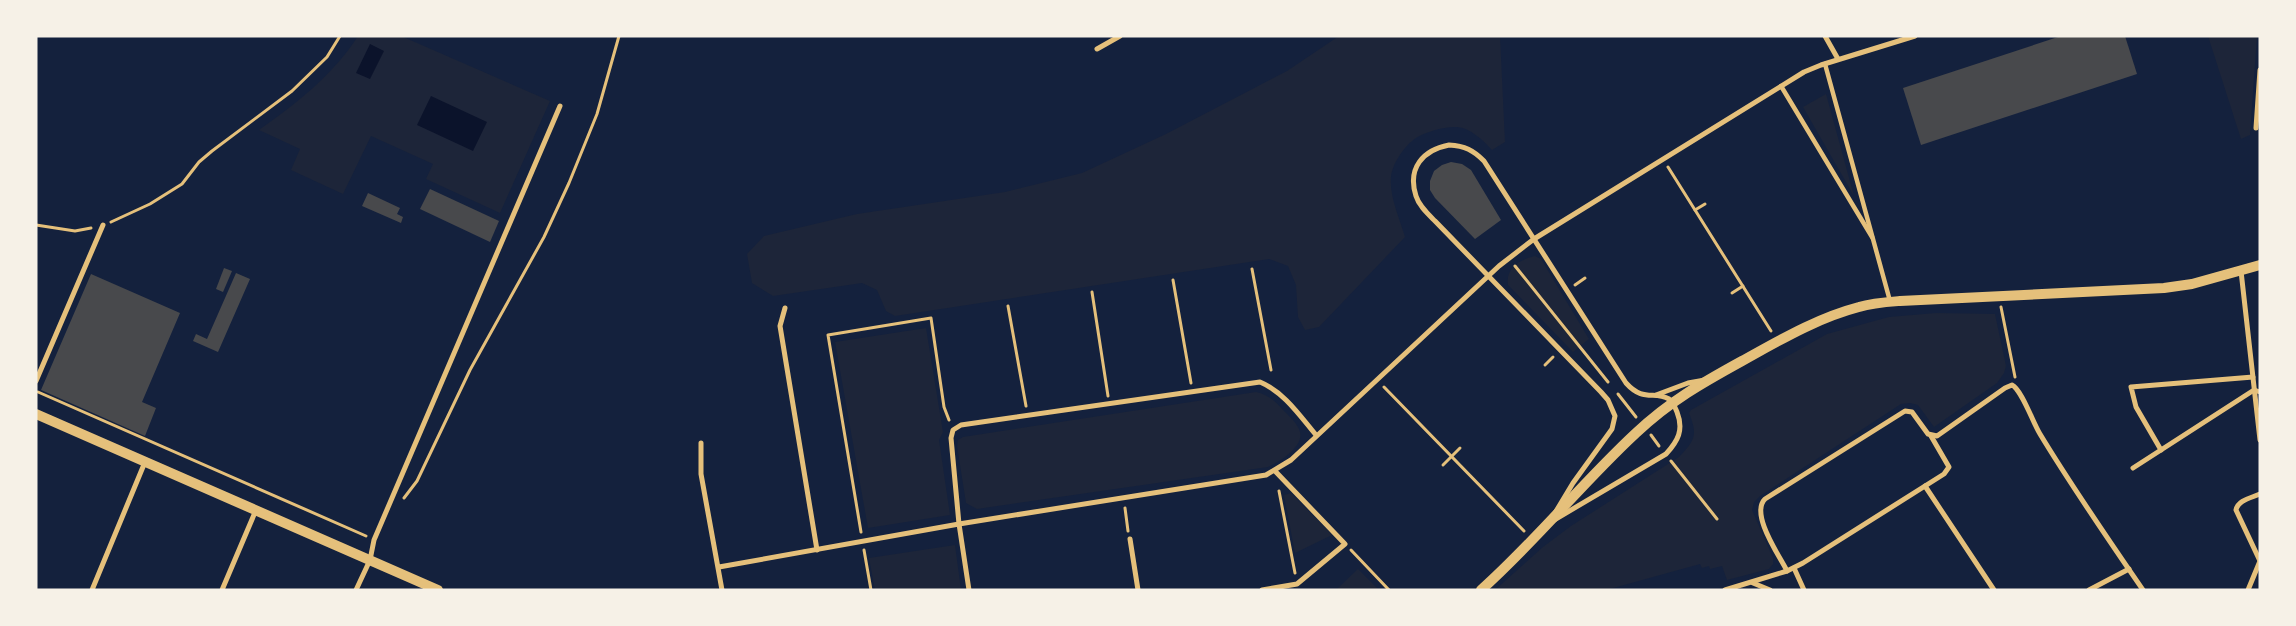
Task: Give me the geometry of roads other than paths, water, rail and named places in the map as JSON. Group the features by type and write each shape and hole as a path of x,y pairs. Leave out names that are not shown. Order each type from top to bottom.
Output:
{"main road":[{"path":"1481,590 1549,523 1636,432 1672,402 1708,379 1777,341 1842,312 1860,306 1890,302 2164,288 2192,284 2260,265"},
{"path":"37,415 438,590"}],"street":[{"path":"1097,49 1120,36"},
{"path":"1825,36 1838,60"},
{"path":"718,567 959,524 1260,477 1275,471 1287,463 1509,258 1534,239 1781,86 1825,64 1915,36"},
{"path":"1825,64 1890,302"},
{"path":"2256,128 2260,70"},
{"path":"1781,86 1875,243"},
{"path":"356,590 370,560 374,540 387,509 560,106"},
{"path":"1449,145 1463,146 1474,151 1493,171 1626,383 1640,394 1665,398 1672,402 1681,424 1675,445 1666,454 1549,523 1572,483 1612,428 1615,416 1602,392 1434,221 1416,197 1413,183 1416,169 1423,155 1435,148 1449,145"},
{"path":"36,381 103,225"},
{"path":"2241,271 2253,377 2257,391 2260,440"},
{"path":"785,308 780,326 817,550"},
{"path":"2161,450 2136,407 2131,387 2253,377"},
{"path":"1650,396 1688,383 1708,379"},
{"path":"969,590 959,524 950,438 954,430 961,425 1260,382 1271,386 1280,394 1316,435"},
{"path":"1931,436 1940,434 2005,388 2014,386 2044,440 2143,590"},
{"path":"2133,468 2257,391"},
{"path":"1725,590 1753,582 1787,571 1794,568 1944,474 1948,467 1931,436 1912,412 1905,412 1762,502 1759,511 1760,517 1787,571"},
{"path":"701,443 700,466 722,590"},
{"path":"92,590 146,462"},
{"path":"1262,590 1298,587 1345,544 1275,471"},
{"path":"1924,486 1994,590"},
{"path":"2248,590 2260,560 2236,510 2236,506 2260,494"},
{"path":"222,590 256,510"},
{"path":"1130,539 1138,590"},
{"path":"1794,568 1804,590"},
{"path":"2089,590 2129,569"},
{"path":"1753,582 1770,590"}]}
